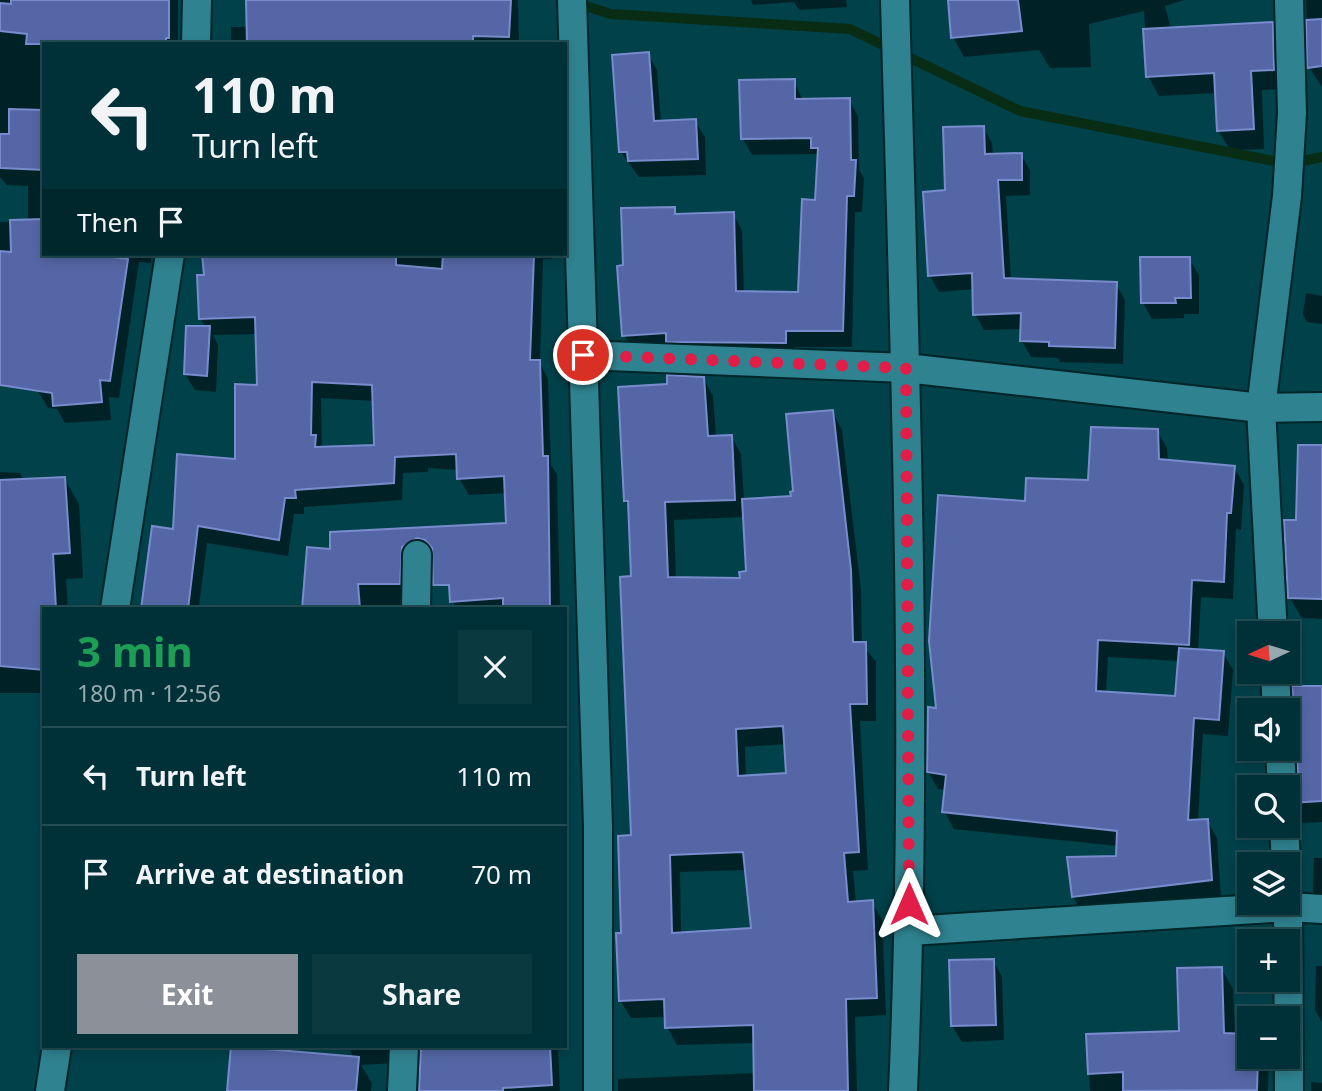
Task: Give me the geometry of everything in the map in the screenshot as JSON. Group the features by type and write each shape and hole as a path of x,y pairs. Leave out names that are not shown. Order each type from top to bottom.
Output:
{"street":[{"path":"196,42 197,0"},
{"path":"572,0 598,826 597,1091"},
{"path":"1272,621 1261,408 1287,196 1292,113 1289,0"},
{"path":"896,11 906,368 910,931 903,1091"},
{"path":"115,607 170,256"},
{"path":"583,355 906,368 1261,408 1322,407"},
{"path":"416,607 417,555"},
{"path":"1300,906 1322,909"},
{"path":"910,931 1237,909"},
{"path":"1288,915 1289,1091"},
{"path":"50,1091 57,1048"},
{"path":"402,1091 404,1048"}],"building":[{"path":"11,0 169,0 169,38 166,38 166,42 26,44 27,34 0,31 0,3 11,4"},
{"path":"246,0 511,0 509,37 473,36 473,42 247,42"},
{"path":"948,0 1018,0 1022,31 951,38"},
{"path":"1322,19 1322,66 1307,68 1306,20"},
{"path":"1273,22 1274,70 1251,71 1254,129 1217,131 1214,73 1146,77 1143,29"},
{"path":"649,52 654,121 696,119 698,159 628,161 627,152 619,152 612,55"},
{"path":"795,79 795,99 850,98 851,160 856,160 854,196 847,196 843,331 786,331 786,343 666,342 666,333 622,336 617,266 623,265 621,208 675,207 675,214 734,212 736,291 798,292 802,199 815,200 818,148 811,148 811,138 741,139 739,80"},
{"path":"9,109 42,110 42,170 0,168 0,134 9,134"},
{"path":"984,126 985,154 1022,153 1022,180 998,180 1004,278 1117,282 1115,348 1049,346 1049,342 1020,341 1021,313 973,315 972,273 928,276 923,192 945,190 943,127"},
{"path":"42,219 42,256 106,256 128,259 110,381 100,380 102,402 53,406 52,393 0,385 0,251 11,252 10,220"},
{"path":"202,256 396,256 396,265 442,269 443,256 534,256 530,360 540,360 543,456 548,456 550,607 503,607 503,598 450,602 449,585 433,585 432,548 425,540 417,538 402,547 400,584 358,584 360,607 302,607 307,547 330,549 330,532 506,523 504,476 457,479 456,454 395,457 394,483 295,490 296,498 285,498 279,540 198,526 188,607 141,607 152,526 173,529 177,454 235,459 235,384 257,385 255,317 199,319 197,275 204,275","holes":["312,382 372,385 374,445 315,447 316,435 311,435"]},
{"path":"1140,257 1190,257 1191,298 1175,298 1176,303 1141,303"},
{"path":"186,326 210,326 207,376 184,374"},
{"path":"667,375 704,377 708,436 732,435 735,500 665,502 668,577 740,578 739,572 746,571 742,499 791,496 790,492 793,491 786,414 833,410 851,570 853,642 866,642 867,704 850,704 859,852 844,853 848,902 873,900 877,998 846,999 848,1091 754,1091 753,1025 665,1028 664,999 619,1001 616,933 621,933 618,836 631,835 620,577 631,576 628,501 624,501 618,387 667,384","holes":["783,726 786,773 738,776 736,729","743,852 751,928 672,933 670,855"]},
{"path":"1091,427 1158,429 1159,459 1235,466 1231,513 1227,513 1224,582 1192,580 1189,645 1098,640 1096,691 1175,696 1179,648 1224,651 1219,720 1194,718 1188,820 1208,819 1212,880 1072,897 1067,857 1116,856 1117,831 942,812 946,775 927,772 928,707 936,708 929,641 938,495 1025,501 1026,478 1088,480"},
{"path":"1298,445 1322,445 1322,599 1288,598 1284,520 1296,520"},
{"path":"65,477 70,553 53,554 56,607 42,607 42,670 0,666 0,480"},
{"path":"1292,686 1322,686 1322,801 1300,802 1297,761 1300,761 1300,698 1293,698"},
{"path":"994,959 996,1025 951,1026 949,960"},
{"path":"1222,967 1224,1033 1237,1034 1237,1069 1258,1069 1257,1090 1123,1091 1123,1072 1088,1074 1086,1034 1179,1031 1177,968"},
{"path":"231,1048 359,1057 356,1091 227,1091"},
{"path":"421,1048 550,1048 552,1085 503,1088 503,1091 419,1091"}],"waterway":[{"path":"576,3 611,14 850,29 1020,111 1289,164 1322,157"}],"route":[{"path":"583,355 906,368 909,904"}]}
